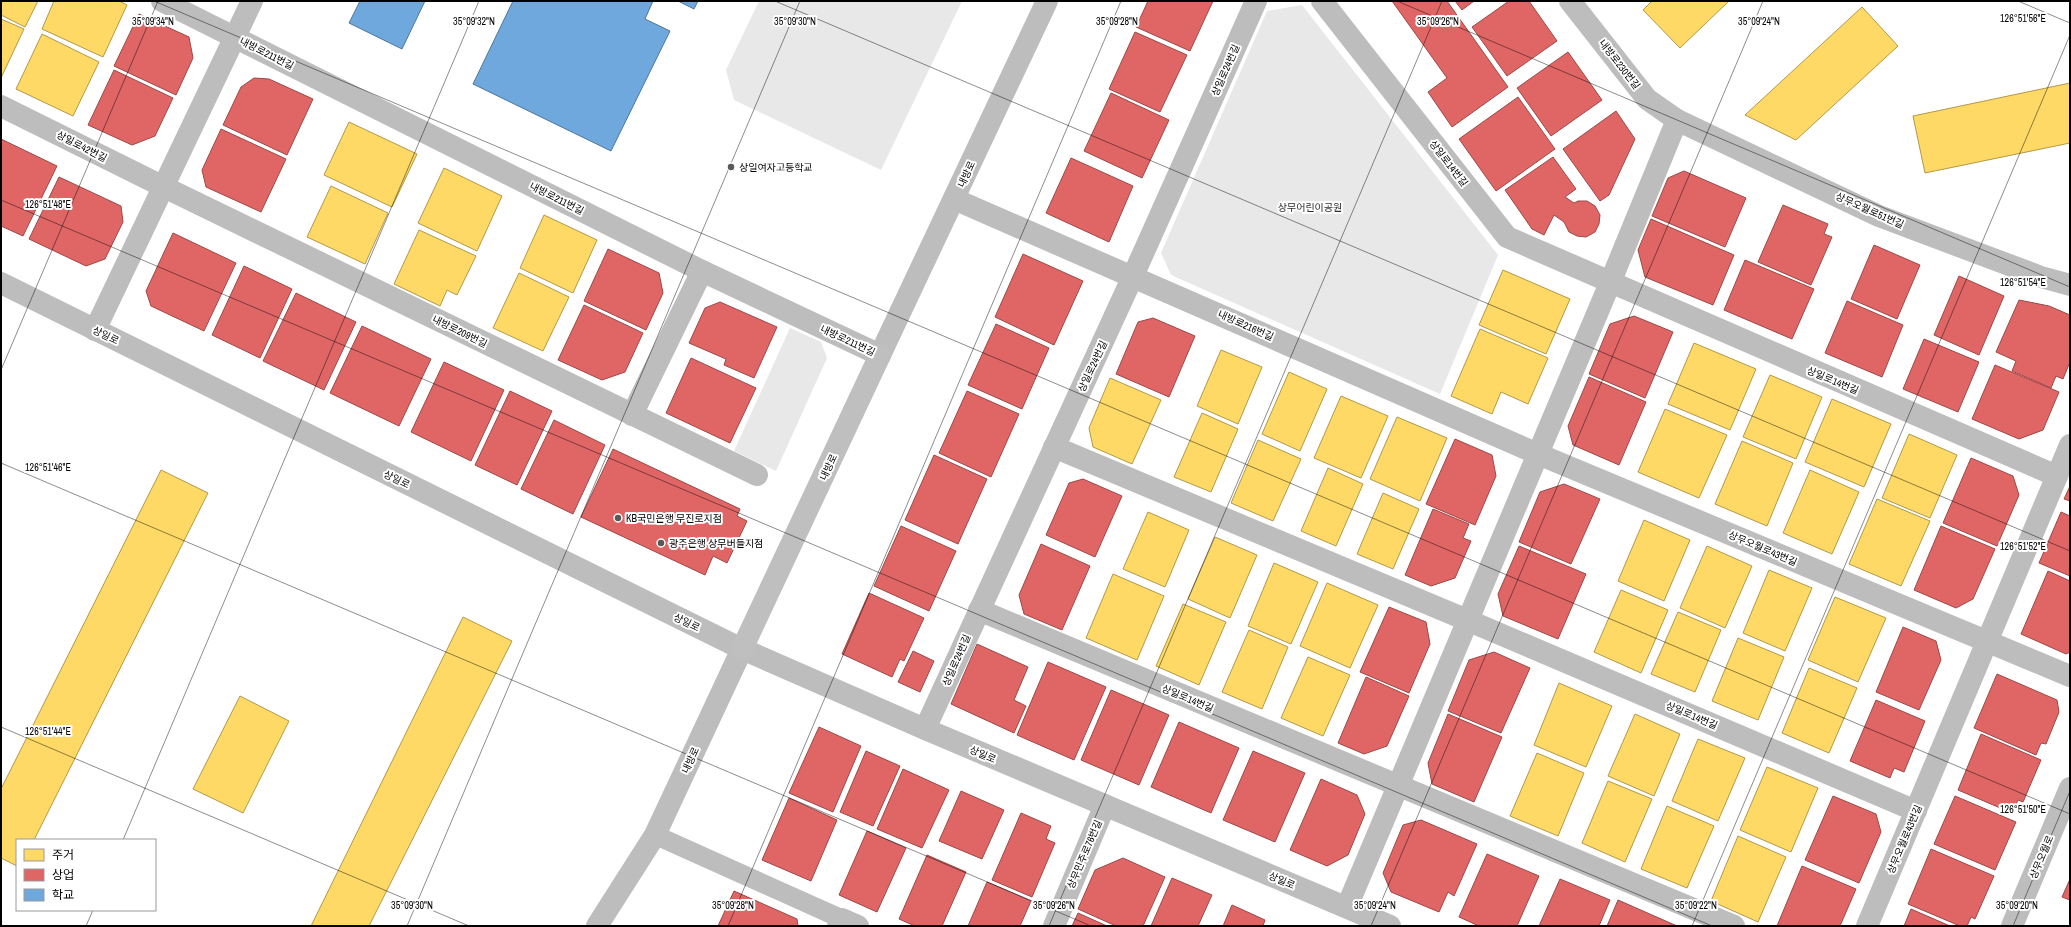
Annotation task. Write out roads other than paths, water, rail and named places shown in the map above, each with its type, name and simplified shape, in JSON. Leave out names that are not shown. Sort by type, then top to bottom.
[{"type":"main road","name":"내방로","points":[[742,649],[880,355]]},
{"type":"street","points":[[162,1],[236,37]]},
{"type":"street","points":[[95,330],[252,1]]},
{"type":"street","name":"내방로","points":[[880,355],[1047,1]]},
{"type":"street","name":"상일로24번길","points":[[925,729],[1133,276],[1256,1]]},
{"type":"street","name":"상일로14번길","points":[[1322,1],[1507,237],[2057,476]]},
{"type":"street","name":"내방로230번길","points":[[1570,1],[1648,99],[1677,120]]},
{"type":"street","name":"내방로211번길","points":[[236,37],[702,271],[880,355]]},
{"type":"street","name":"상일로42번길","points":[[1,106],[164,187]]},
{"type":"street","points":[[1346,907],[1610,283],[1677,120]]},
{"type":"street","name":"상무오월로51번길","points":[[1677,120],[1879,216],[2041,277],[2070,285]]},
{"type":"street","name":"내방로209번길","points":[[164,187],[757,475]]},
{"type":"street","name":"내방로216번길","points":[[954,199],[1538,454]]},
{"type":"street","points":[[632,414],[702,271]]},
{"type":"street","name":"상일로","points":[[1,283],[742,649],[925,729],[1390,926]]},
{"type":"street","name":"상무오월로43번길","points":[[1867,926],[2070,445]]},
{"type":"street","name":"상일로14번길","points":[[1054,447],[1467,620],[1916,811]]},
{"type":"street","name":"상무오월로43번길","points":[[1538,454],[2070,676]]},
{"type":"street","name":"상일로14번길","points":[[979,610],[1734,926]]},
{"type":"street","name":"내방로","points":[[597,926],[655,835],[742,649]]},
{"type":"street","name":"상무오월로","points":[[2012,926],[2070,788]]},
{"type":"street","name":"상무민주로76번길","points":[[1054,926],[1105,805]]},
{"type":"street","points":[[655,835],[846,924]]},
{"type":"place","name":"상일여자고등학교","points":[[731,167]]},
{"type":"place","name":"KB국민은행 무진로지점","points":[[618,518]]},
{"type":"place","name":"광주은행 상무버들지점","points":[[661,543]]},
{"type":"park label","name":"상무어린이공원","points":[[1310,207]]}]
